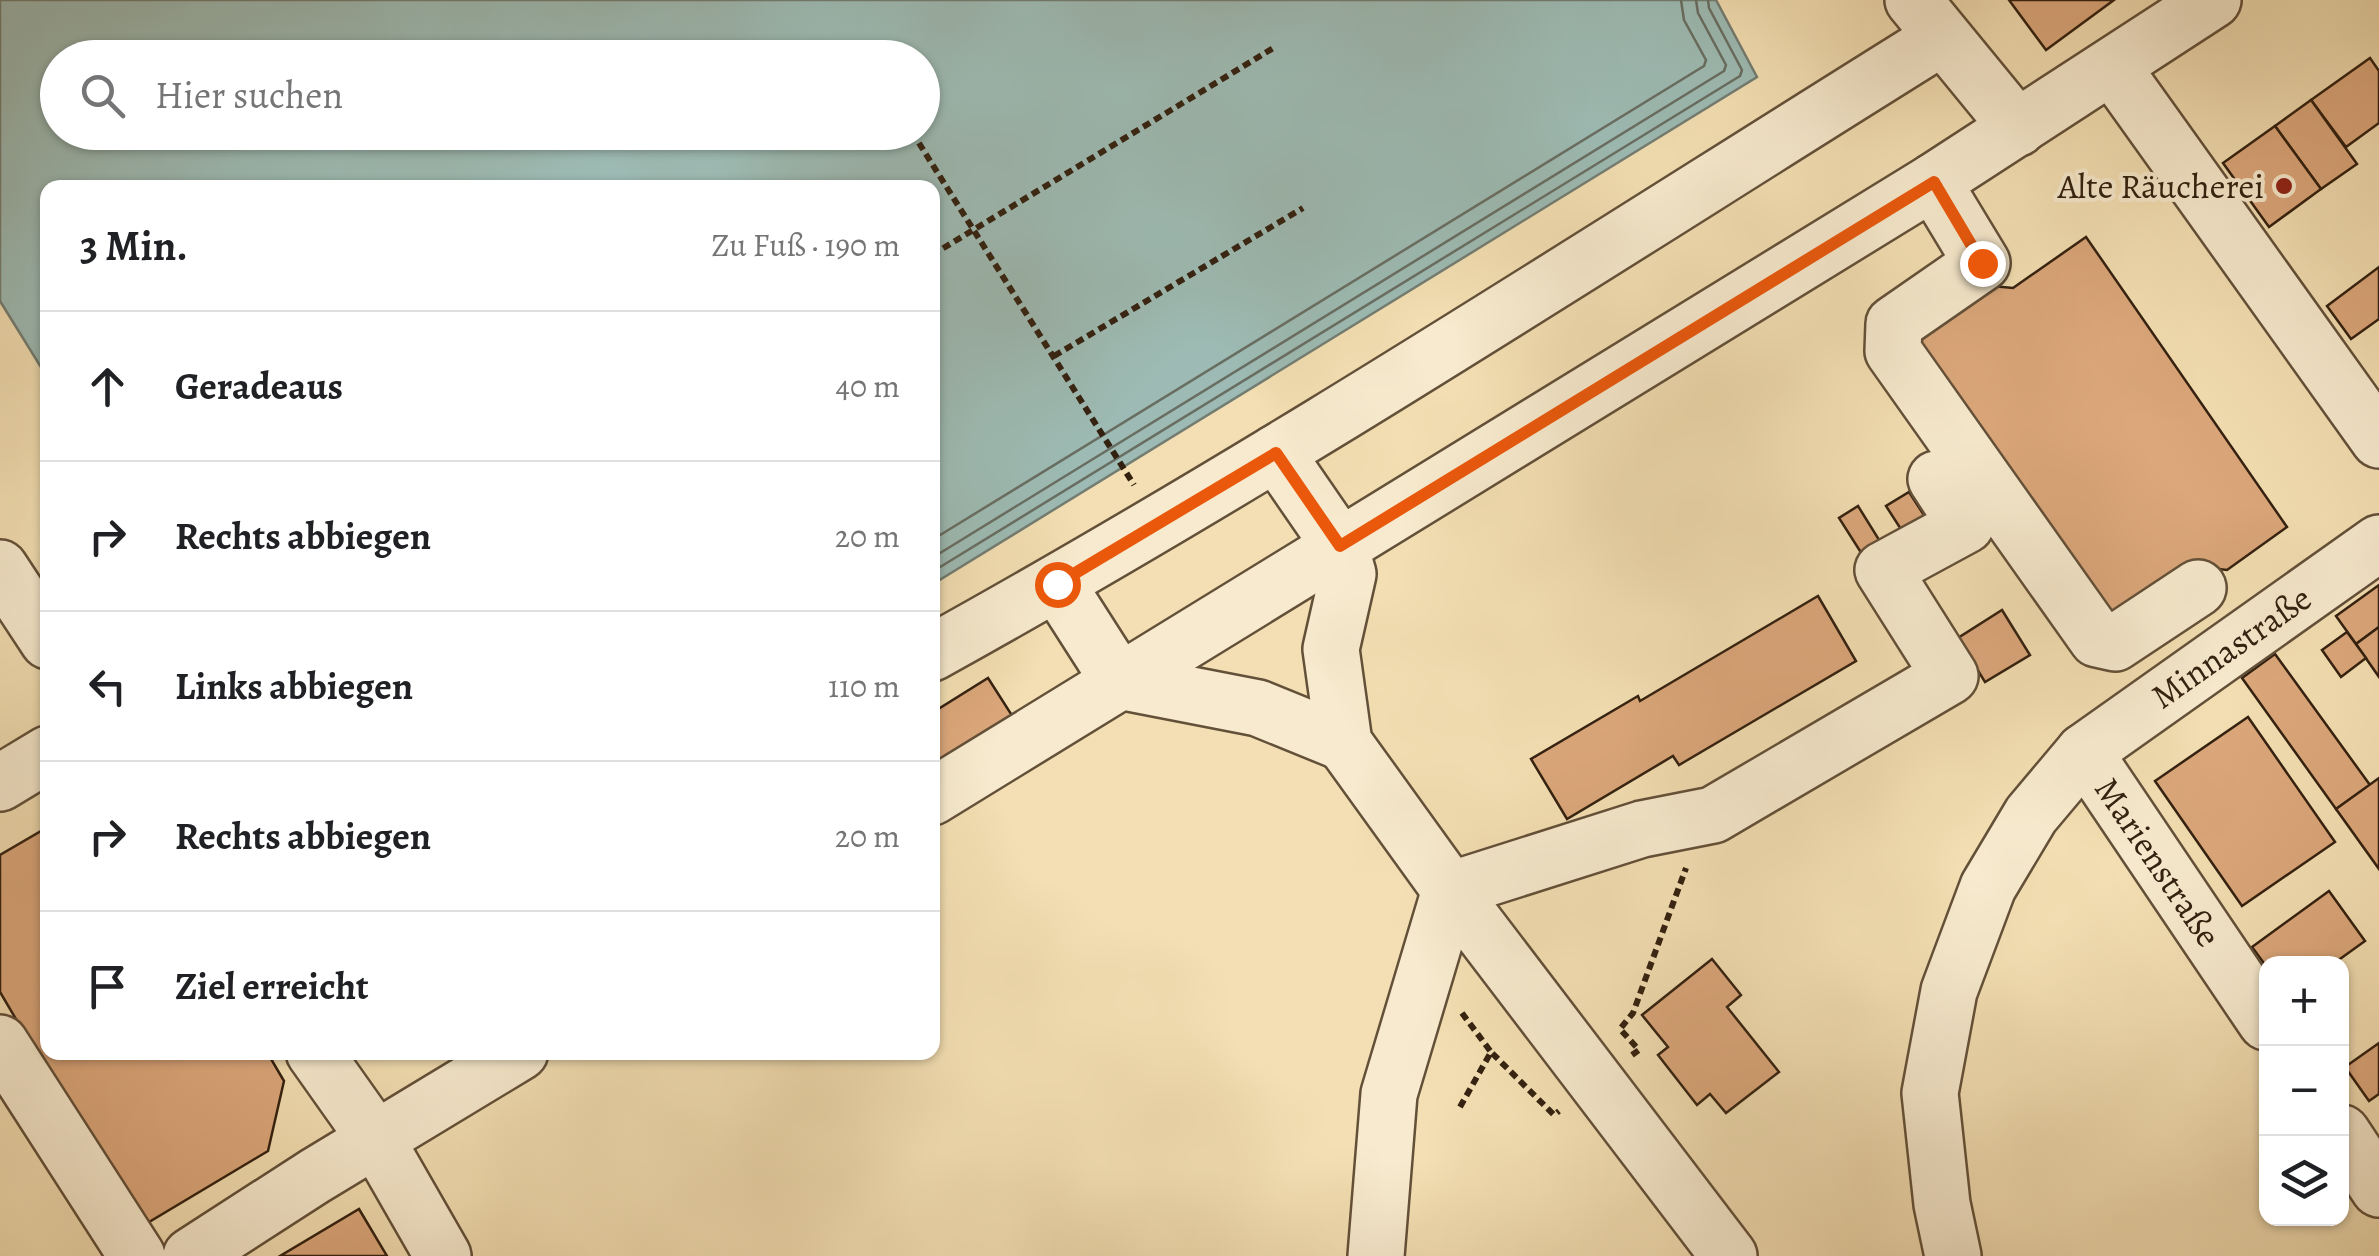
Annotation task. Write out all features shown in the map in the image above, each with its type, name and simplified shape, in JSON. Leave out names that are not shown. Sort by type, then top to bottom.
[{"type":"street","points":[[940,792],[1934,182],[2213,0]]},
{"type":"street","points":[[940,649],[1057,584],[1276,453],[1927,19],[2018,128]]},
{"type":"street","points":[[2113,68],[2379,440]]},
{"type":"street","points":[[1934,182],[1982,263],[1894,324],[1893,351],[2097,639],[2115,643],[2198,588]]},
{"type":"street","points":[[1276,453],[1340,546],[1348,574],[1331,649],[1344,743],[1450,890],[1729,1256]]},
{"type":"street","points":[[1450,890],[1642,829],[1713,815],[1950,676],[1884,570],[1966,524],[1936,479]]},
{"type":"street","name":"Minnastraße","points":[[1953,1256],[1942,1204],[1930,1092],[1948,991],[1988,887],[2031,816],[2084,752],[2379,543]]},
{"type":"street","points":[[0,568],[40,629]]},
{"type":"street","points":[[1057,584],[1119,682],[1258,708],[1344,743]]},
{"type":"street","name":"Marienstraße","points":[[2084,752],[2259,1012]]},
{"type":"street","points":[[0,783],[40,759]]},
{"type":"street","points":[[1376,1256],[1389,1094],[1450,890]]},
{"type":"street","points":[[0,1043],[136,1256]]},
{"type":"street","points":[[191,1256],[507,1060]]},
{"type":"street","points":[[333,1062],[443,1256]]},
{"type":"street","points":[[2343,1136],[2379,1189]]},
{"type":"path","points":[[940,251],[1275,47]]},
{"type":"path","points":[[923,150],[1121,468],[1161,522]]},
{"type":"path","points":[[1054,356],[1303,208]]},
{"type":"water","points":[[0,0],[1716,0],[1757,77],[940,580],[940,180],[40,180],[40,366],[0,301]]},
{"type":"building","points":[[2009,0],[2114,0],[2046,50]]},
{"type":"building","points":[[2370,58],[2379,71],[2379,123],[2346,147],[2311,100]]},
{"type":"building","points":[[2311,100],[2357,164],[2321,189],[2275,126]]},
{"type":"building","points":[[2275,126],[2321,189],[2269,227],[2223,163]]},
{"type":"building","points":[[2086,237],[2287,527],[2227,570],[2184,565],[2111,617],[1905,335],[1981,285],[2013,288]]},
{"type":"building","points":[[2379,267],[2379,319],[2351,339],[2327,306]]},
{"type":"building","points":[[1909,492],[1929,523],[1906,537],[1886,506]]},
{"type":"building","points":[[1858,506],[1886,551],[1867,562],[1839,518]]},
{"type":"building","points":[[2379,585],[2379,627],[2356,644],[2336,616]]},
{"type":"building","points":[[1818,596],[1856,661],[1679,765],[1673,756],[1567,819],[1531,759],[1638,696],[1640,701]]},
{"type":"building","points":[[2002,610],[2030,655],[1985,682],[1958,638]]},
{"type":"building","points":[[2379,627],[2379,677],[2356,644]]},
{"type":"building","points":[[2347,632],[2366,658],[2341,677],[2322,650]]},
{"type":"building","points":[[2275,654],[2370,785],[2336,809],[2242,678]]},
{"type":"building","points":[[988,678],[1013,717],[940,763],[940,708]]},
{"type":"building","points":[[2248,717],[2335,842],[2242,906],[2155,781]]},
{"type":"building","points":[[2379,778],[2379,869],[2336,809]]},
{"type":"building","points":[[40,832],[40,1060],[0,992],[0,855]]},
{"type":"building","points":[[2329,891],[2365,941],[2344,956],[2259,956],[2252,947]]},
{"type":"building","points":[[1712,959],[1741,995],[1727,1007],[1779,1072],[1726,1113],[1710,1094],[1697,1105],[1658,1055],[1668,1047],[1642,1015]]},
{"type":"building","points":[[2379,1043],[2379,1094],[2369,1101],[2349,1073],[2349,1064]]},
{"type":"building","points":[[40,1060],[272,1060],[284,1081],[268,1151],[139,1228]]},
{"type":"building","points":[[359,1209],[387,1256],[280,1256]]},
{"type":"place","name":"Alte Räucherei","points":[[2284,186]]},
{"type":"route","points":[[1057,584],[1276,453],[1340,546],[1934,182],[1982,263]]}]
